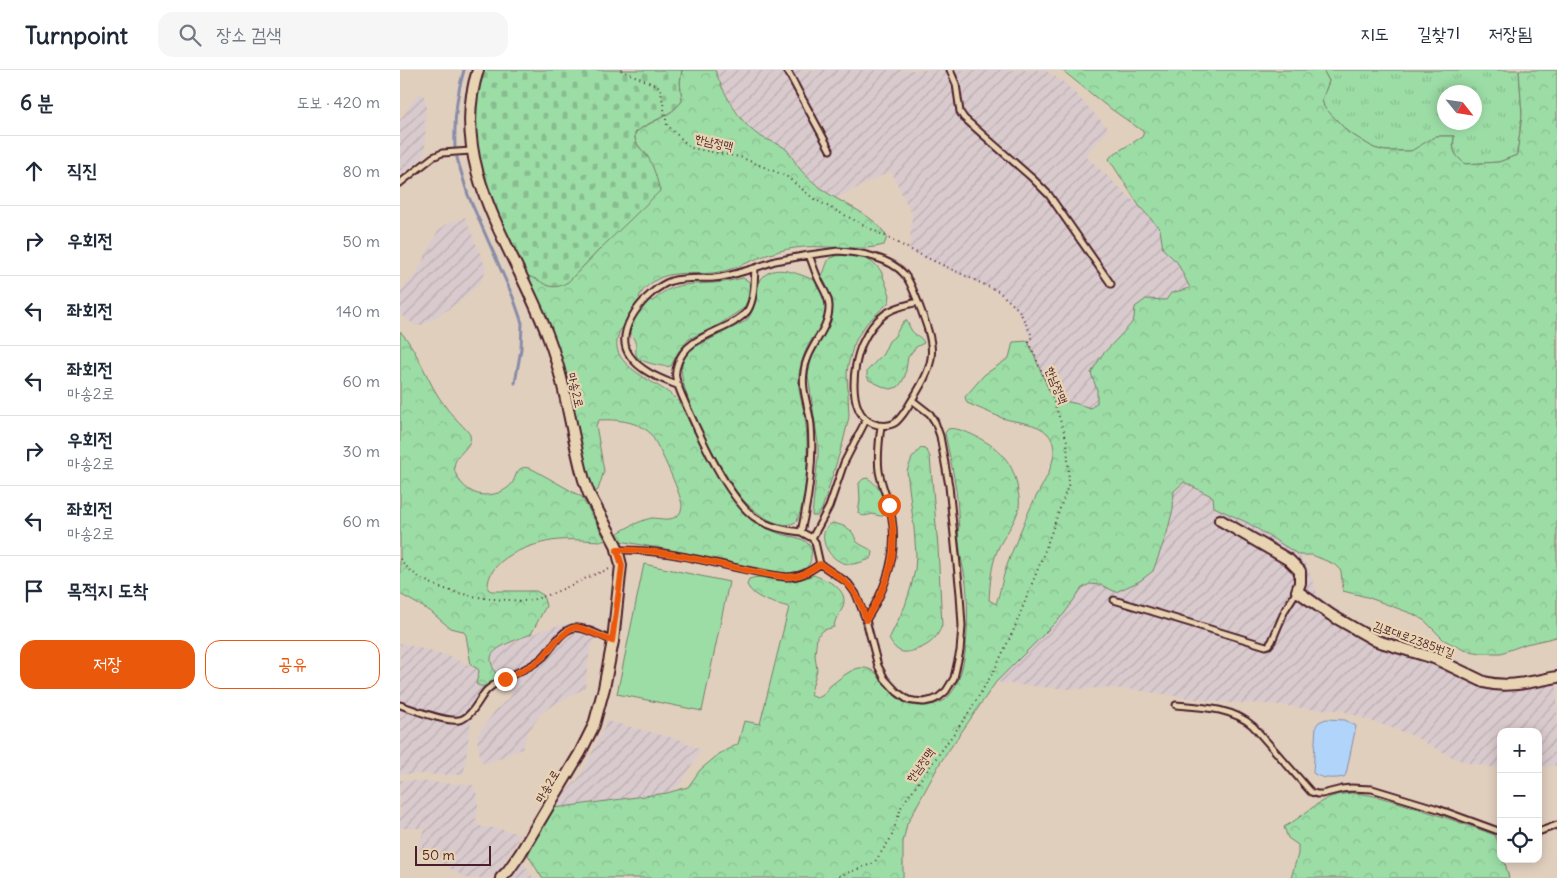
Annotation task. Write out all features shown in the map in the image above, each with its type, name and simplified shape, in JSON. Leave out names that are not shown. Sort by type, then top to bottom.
[{"type":"street","name":"마송2로","points":[[478,70],[472,89],[470,114],[472,150],[481,186],[496,224],[527,286],[550,341],[561,379],[584,480],[617,550],[622,565],[604,688],[594,725],[558,792],[520,854],[501,878]]},
{"type":"street","points":[[1220,520],[1280,554],[1295,565],[1300,571],[1301,577],[1297,591]]},
{"type":"street","name":"김포대로2385번길","points":[[1297,591],[1337,618],[1377,641],[1434,658],[1484,682],[1492,684],[1518,684],[1557,677]]},
{"type":"lane","points":[[787,70],[830,150]]},
{"type":"lane","points":[[950,70],[956,84],[960,112],[964,118],[1049,195],[1111,284]]},
{"type":"lane","points":[[400,184],[433,156],[442,153],[472,150]]},
{"type":"lane","points":[[678,386],[635,363],[626,351],[625,336],[628,326],[639,306],[657,288],[679,279],[724,277],[775,261],[809,255],[838,252],[859,254],[898,268],[907,278],[918,302],[929,330],[933,350],[931,362],[922,384],[902,416],[889,426],[881,426],[866,420],[858,409],[854,388],[855,366],[862,344],[874,324],[890,310],[918,302]]},
{"type":"lane","points":[[801,532],[805,515],[812,452],[811,422],[804,390],[804,369],[812,348],[824,326],[830,307],[809,255]]},
{"type":"lane","points":[[755,268],[751,304],[748,311],[728,325],[690,344],[678,362],[676,370],[678,386],[716,466],[746,508],[754,517],[764,522],[786,530],[801,532],[812,538],[817,547],[820,564],[853,588],[862,605],[878,666],[885,679],[896,692],[908,700],[924,702],[933,700],[946,691],[954,678],[960,651],[962,626],[948,486],[938,428],[930,414],[912,400]]},
{"type":"lane","points":[[812,538],[829,507],[844,463],[866,420]]},
{"type":"lane","points":[[866,620],[882,592],[892,562],[894,548],[892,517],[879,472],[878,448],[881,426]]},
{"type":"lane","points":[[617,550],[638,550],[724,564],[786,577],[803,575],[820,564]]},
{"type":"lane","points":[[1114,600],[1266,646],[1272,641],[1285,610],[1297,591]]},
{"type":"lane","points":[[400,705],[431,716],[461,720],[467,716],[488,690],[533,665],[570,629],[576,627],[583,629],[612,641]]},
{"type":"lane","points":[[1176,705],[1222,711],[1243,718],[1253,726],[1311,792],[1322,794],[1342,788],[1372,789],[1438,809],[1497,831]]},
{"type":"lane","points":[[1542,831],[1557,825]]},
{"type":"path","name":"한남정맥","points":[[621,70],[660,87],[667,125],[691,148],[740,157],[786,176],[814,199],[919,254],[998,291],[1019,310],[1032,336],[1029,342],[1052,394],[1067,441],[1069,483],[1039,565],[996,669],[968,714],[902,806],[891,838],[874,864],[834,878]]},
{"type":"path","points":[[400,559],[414,573],[450,591],[474,597],[529,601],[622,565]]},
{"type":"shaded area","points":[[715,70],[1045,70],[1066,84],[1108,128],[1107,132],[1085,155],[1140,207],[1160,229],[1163,249],[1177,262],[1190,288],[1171,293],[1166,300],[1146,299],[1135,307],[1134,318],[1131,324],[1102,355],[1097,402],[1091,408],[1062,401],[1051,395],[1028,341],[1030,337],[1017,310],[1009,301],[997,292],[909,251],[912,215],[891,171],[837,198],[833,197],[808,178],[794,159],[751,129],[726,93]]},
{"type":"shaded area","points":[[421,93],[425,98],[426,105],[425,152],[423,157],[400,176],[400,120],[415,98]]},
{"type":"shaded area","points":[[465,217],[486,268],[484,275],[480,282],[462,300],[422,325],[415,325],[400,315],[400,291],[416,274],[437,232],[444,225]]},
{"type":"shaded area","points":[[1184,482],[1213,497],[1214,507],[1248,523],[1299,555],[1307,566],[1318,596],[1363,627],[1385,636],[1448,655],[1493,678],[1521,678],[1557,671],[1557,765],[1542,767],[1542,728],[1497,728],[1497,768],[1464,762],[1411,735],[1340,710],[1309,709],[1272,704],[1224,703],[1128,689],[1069,689],[996,682],[1064,614],[1082,588],[1090,584],[1101,585],[1116,592],[1153,571],[1167,533],[1173,509],[1174,491]]},
{"type":"shaded area","points":[[570,623],[586,624],[599,628],[590,649],[585,688],[541,714],[528,732],[522,749],[485,764],[481,762],[477,740],[478,734],[495,711],[511,696],[509,685],[504,684],[489,693],[471,720],[464,773],[461,775],[400,774],[400,643],[445,655],[475,667],[479,671],[476,684],[483,687],[498,678],[491,660],[491,656],[496,649],[547,628]]},
{"type":"shaded area","points":[[607,721],[681,740],[701,750],[682,782],[667,793],[554,808],[578,779]]},
{"type":"shaded area","points":[[400,780],[473,785],[477,795],[476,819],[478,824],[482,827],[520,834],[514,847],[497,872],[490,878],[466,878],[420,850],[418,847],[425,828],[400,828]]},
{"type":"shaded area","points":[[522,860],[533,878],[509,878],[515,871]]},
{"type":"green space","points":[[484,70],[682,70],[680,82],[682,101],[672,111],[635,133],[635,140],[652,165],[660,191],[568,282],[556,287],[527,276],[503,227],[486,184],[479,160],[475,118],[475,101]]},
{"type":"green space","points":[[682,70],[715,70],[732,105],[750,129],[787,150],[798,167],[809,178],[826,192],[875,222],[887,237],[884,245],[875,247],[795,248],[757,258],[726,271],[676,274],[662,277],[649,285],[639,297],[653,301],[673,287],[743,278],[750,282],[748,299],[744,308],[720,324],[689,339],[678,352],[671,366],[653,364],[639,359],[636,354],[635,341],[626,329],[621,329],[617,342],[618,352],[625,362],[645,378],[667,391],[678,401],[718,478],[742,511],[767,528],[803,540],[810,546],[812,553],[809,564],[804,569],[796,572],[778,573],[761,570],[717,559],[620,541],[617,538],[617,534],[620,532],[644,520],[675,517],[681,510],[681,499],[652,436],[648,431],[637,425],[618,420],[599,420],[596,425],[604,471],[598,490],[593,491],[589,483],[557,351],[527,276],[539,280],[568,282],[601,248],[648,157],[637,143],[635,133],[672,111],[682,101],[680,82]]},
{"type":"green space","points":[[1062,70],[1323,70],[1329,81],[1322,100],[1324,107],[1348,132],[1374,148],[1385,151],[1411,151],[1436,136],[1454,136],[1453,146],[1455,152],[1458,158],[1465,164],[1499,162],[1517,155],[1522,115],[1519,70],[1557,70],[1557,637],[1526,644],[1501,653],[1481,653],[1464,650],[1444,640],[1425,621],[1413,614],[1367,597],[1343,591],[1341,571],[1334,564],[1312,555],[1299,555],[1248,523],[1214,507],[1213,497],[1184,482],[1174,491],[1173,509],[1167,533],[1153,571],[1140,581],[1116,592],[1101,585],[1090,584],[1082,588],[1064,614],[996,682],[940,763],[907,824],[903,842],[903,878],[542,878],[528,855],[539,831],[554,808],[667,793],[688,787],[700,770],[719,754],[738,744],[744,721],[760,724],[789,607],[766,600],[755,594],[747,585],[749,579],[763,577],[780,581],[792,581],[813,575],[836,586],[843,596],[842,609],[834,627],[824,630],[817,636],[815,655],[817,670],[810,695],[817,698],[820,697],[840,678],[859,668],[869,669],[876,673],[896,696],[904,702],[916,706],[931,705],[945,700],[953,690],[959,678],[963,662],[968,611],[966,583],[960,552],[956,492],[945,433],[948,429],[952,428],[962,430],[993,446],[1004,457],[1015,476],[1019,507],[1015,519],[997,551],[991,576],[989,600],[996,604],[1011,553],[1032,505],[1049,473],[1054,453],[1052,440],[1043,430],[1033,425],[1008,420],[967,403],[965,397],[984,375],[1009,358],[1013,342],[1028,341],[1051,395],[1062,401],[1091,408],[1097,402],[1097,390],[1091,373],[1102,355],[1131,324],[1134,318],[1135,307],[1146,299],[1166,300],[1171,293],[1190,288],[1177,262],[1163,249],[1160,229],[1140,207],[1109,159],[1112,155],[1142,137],[1144,132],[1104,104]]},
{"type":"green space","points":[[1323,70],[1519,70],[1522,115],[1517,155],[1499,162],[1465,164],[1455,152],[1454,136],[1436,136],[1412,151],[1385,151],[1374,148],[1348,132],[1324,107],[1322,100],[1329,81]]},
{"type":"green space","points":[[845,255],[865,258],[876,265],[881,271],[890,295],[889,302],[867,323],[853,347],[847,373],[849,417],[822,509],[817,516],[812,516],[818,443],[808,375],[811,360],[823,332],[820,331],[816,334],[809,344],[801,364],[799,381],[807,442],[807,470],[801,511],[797,521],[791,524],[776,523],[761,515],[744,501],[726,475],[704,434],[686,393],[682,376],[682,364],[693,348],[746,321],[752,310],[760,282],[765,275],[779,270],[797,273],[814,280],[818,279],[822,275],[829,259]]},
{"type":"green space","points":[[906,320],[912,331],[924,343],[916,347],[908,357],[905,376],[898,387],[886,388],[869,380],[867,371],[883,354],[889,341]]},
{"type":"green space","points":[[400,331],[413,349],[433,388],[447,409],[470,435],[468,445],[455,464],[458,478],[463,485],[472,492],[490,495],[501,492],[510,486],[520,469],[525,467],[532,469],[582,497],[606,541],[565,540],[542,543],[510,555],[494,569],[489,578],[488,589],[491,591],[536,591],[543,595],[546,606],[531,634],[501,647],[492,655],[492,664],[498,678],[485,686],[476,684],[479,671],[471,665],[466,635],[463,631],[450,628],[430,611],[400,594]]},
{"type":"green space","points":[[921,448],[927,451],[930,457],[938,547],[942,625],[937,635],[927,645],[909,652],[902,652],[889,639],[905,606],[915,570],[914,528],[907,471],[912,458]]},
{"type":"green space","points":[[867,478],[875,484],[882,495],[885,506],[883,516],[872,514],[863,516],[858,513],[860,500],[859,483]]},
{"type":"green space","points":[[833,523],[851,530],[856,541],[873,552],[872,557],[858,563],[848,564],[832,556],[824,542],[824,534]]},
{"type":"green space","points":[[644,564],[729,582],[702,711],[617,694]]},
{"type":"green space","points":[[1352,793],[1374,796],[1442,816],[1495,835],[1497,840],[1497,863],[1505,863],[1509,878],[1291,878],[1298,854],[1298,845],[1288,838],[1284,827],[1316,805],[1336,795]]},
{"type":"water","points":[[1326,719],[1345,720],[1356,726],[1344,777],[1328,778],[1313,773],[1316,726],[1319,722]]},
{"type":"waterway","points":[[455,147],[456,108],[464,70]]},
{"type":"waterway","points":[[457,158],[468,195],[513,297],[522,323],[521,349],[515,383]]},
{"type":"route","points":[[505,679],[533,665],[570,629],[576,627],[583,629],[612,641],[622,565],[617,550],[638,550],[724,564],[786,577],[803,575],[820,564],[853,588],[862,605],[866,620],[882,592],[892,562],[894,535],[889,505]]}]
